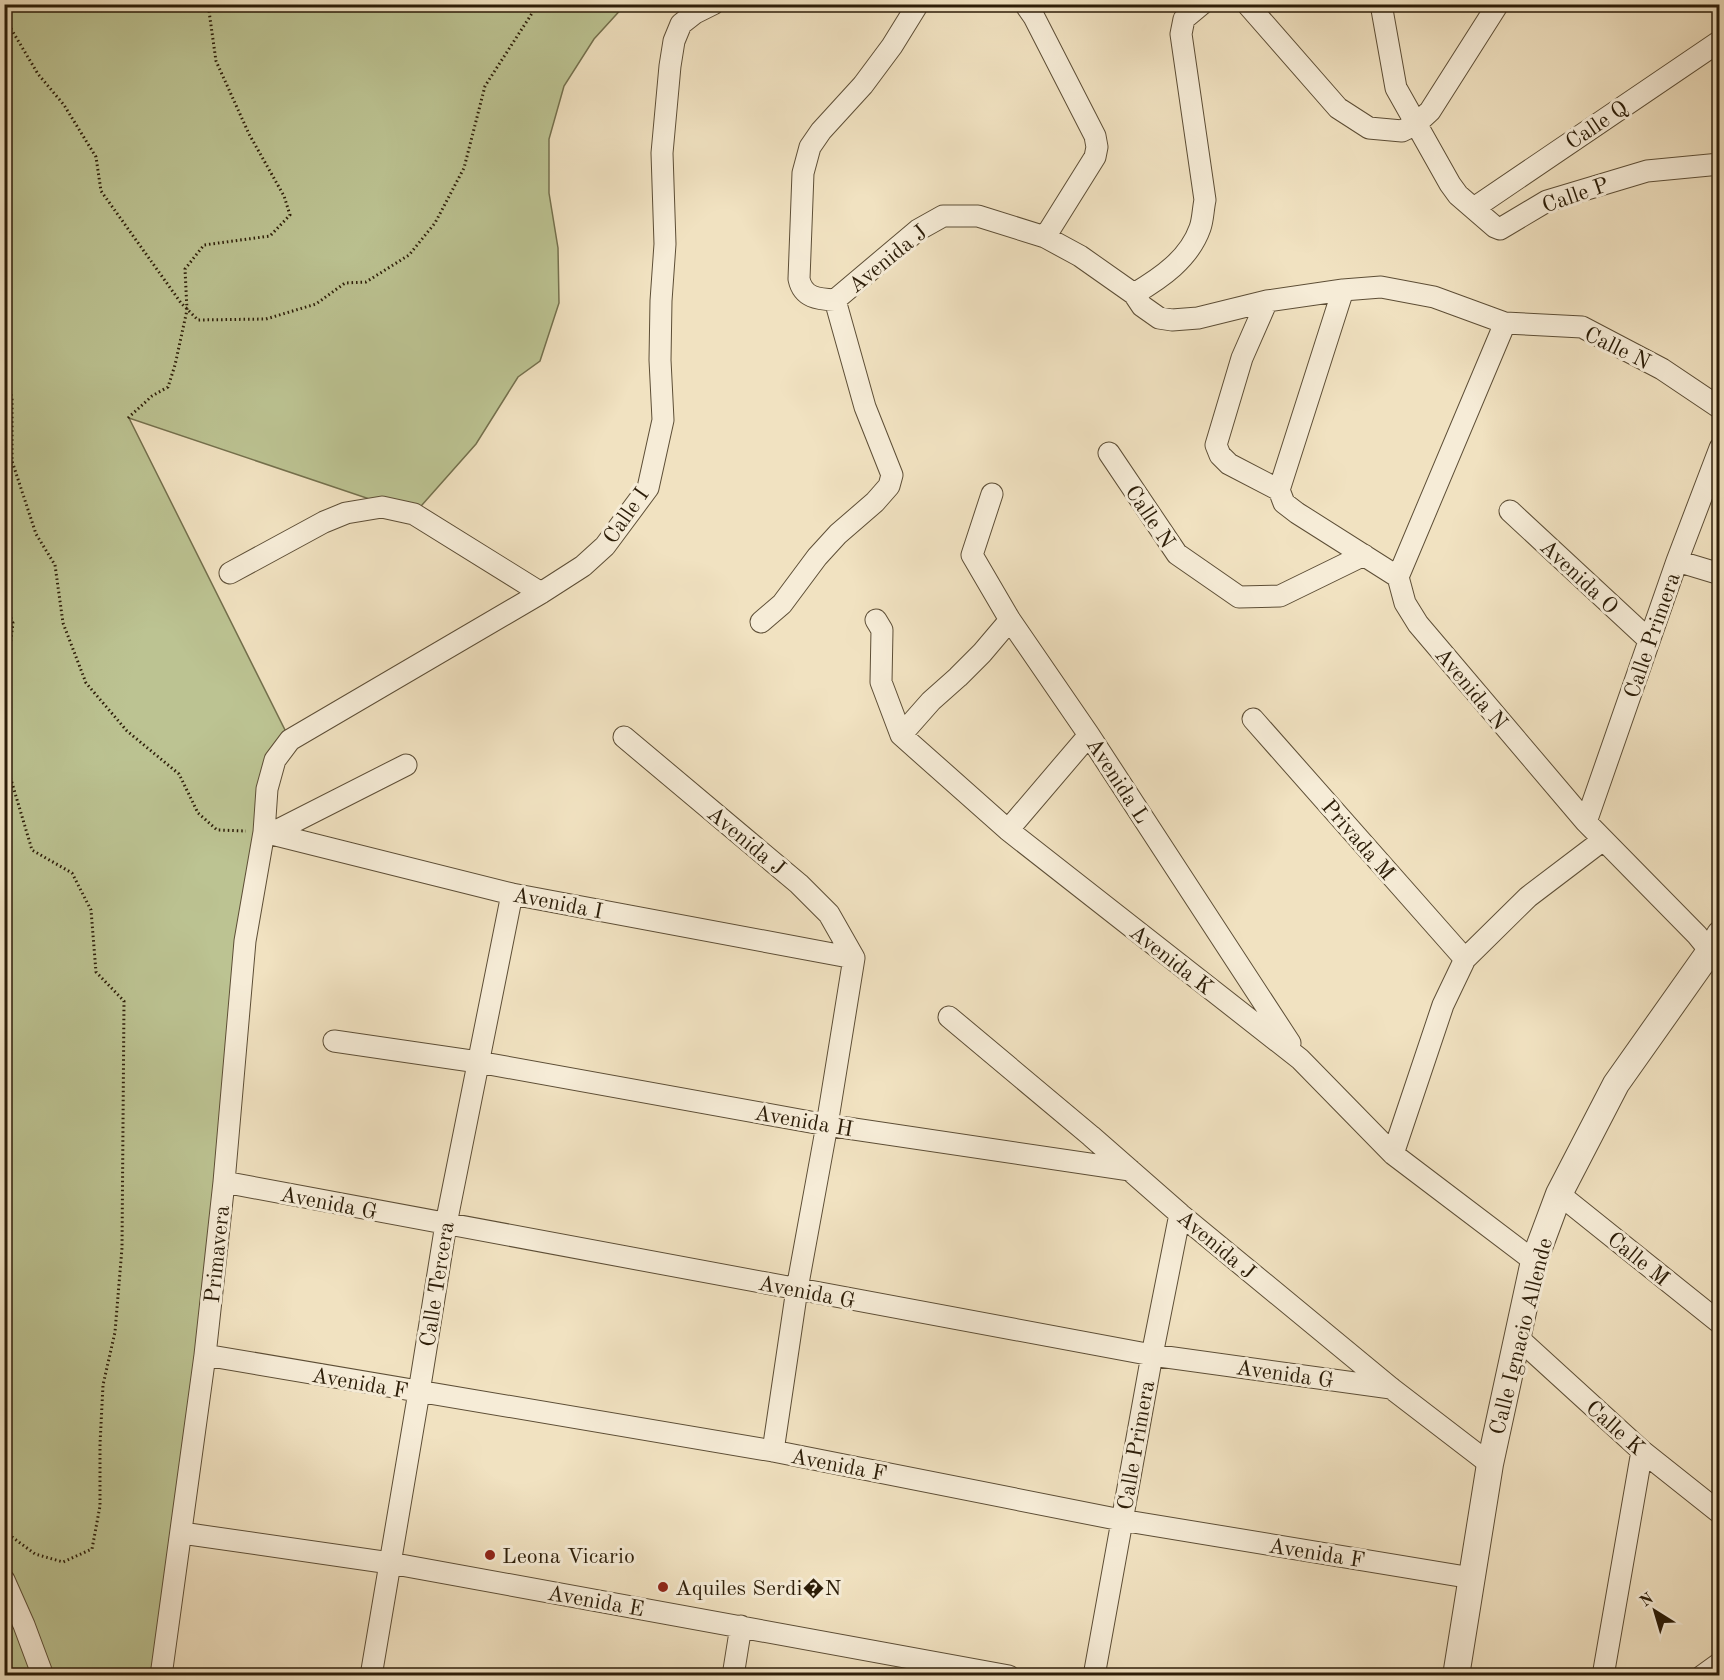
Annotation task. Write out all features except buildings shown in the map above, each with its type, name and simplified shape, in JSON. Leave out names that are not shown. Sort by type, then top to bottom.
[{"type":"street","name":"Calle I","points":[[268,832],[267,789],[275,760],[290,740],[584,566],[605,546],[648,488],[663,420],[660,360],[660,301],[665,244],[662,153],[670,66],[674,40],[681,24],[695,13],[713,4]]},
{"type":"street","name":"Avenida J","points":[[918,4],[892,46],[863,85],[821,131],[810,147],[803,173],[799,279],[801,287],[816,299],[835,300],[918,230],[943,216],[978,216],[1045,237],[1080,256],[1134,294],[1143,306],[1159,318],[1172,320],[1198,318],[1267,301]]},
{"type":"street","points":[[1025,4],[1095,136],[1097,147],[1095,158],[1045,237]]},
{"type":"street","points":[[1134,294],[1156,281],[1176,264],[1192,245],[1201,227],[1205,200],[1182,34],[1184,19],[1202,4]]},
{"type":"street","points":[[1247,4],[1338,108],[1369,128],[1402,130],[1416,124],[1430,111],[1498,4]]},
{"type":"street","name":"Calle P","points":[[1381,4],[1396,88],[1450,184],[1458,195],[1495,227],[1500,229],[1547,201],[1647,171],[1719,164]]},
{"type":"street","name":"Calle Q","points":[[1474,208],[1719,41]]},
{"type":"street","name":"Calle N","points":[[1267,301],[1381,287],[1434,297],[1504,323],[1582,327],[1662,369],[1719,408]]},
{"type":"street","points":[[1343,290],[1279,490],[1284,503],[1297,513],[1398,577],[1504,323]]},
{"type":"street","points":[[761,622],[782,604],[817,557],[838,534],[875,502],[888,486],[891,475],[865,407],[835,300]]},
{"type":"street","points":[[1267,301],[1242,358],[1216,445],[1220,455],[1229,464],[1279,490]]},
{"type":"street","name":"Calle Primera","points":[[1586,822],[1719,448]]},
{"type":"street","name":"Calle N","points":[[1109,453],[1177,554],[1239,597],[1280,596],[1364,555]]},
{"type":"street","name":"Avenida L","points":[[992,494],[972,555],[1010,620],[1089,735],[1300,1059]]},
{"type":"street","points":[[230,573],[324,522],[346,513],[382,507],[414,514],[541,593]]},
{"type":"street","name":"Avenida O","points":[[1510,512],[1649,640]]},
{"type":"street","points":[[1677,561],[1719,574]]},
{"type":"street","name":"Avenida N","points":[[1398,577],[1405,603],[1418,624],[1586,822],[1697,935],[1715,942]]},
{"type":"street","name":"Avenida K","points":[[876,620],[882,630],[880,682],[901,735],[1008,830],[1300,1059],[1393,1154],[1534,1261]]},
{"type":"street","points":[[901,735],[1010,620]]},
{"type":"street","name":"Privada M","points":[[1253,719],[1465,959]]},
{"type":"street","points":[[1008,830],[1089,735]]},
{"type":"street","name":"Avenida J","points":[[624,737],[799,884],[829,914],[854,958]]},
{"type":"street","points":[[268,832],[406,765]]},
{"type":"street","name":"Avenida I","points":[[268,832],[512,894],[854,958]]},
{"type":"street","name":"Primavera","points":[[162,1676],[205,1355],[224,1182],[245,941],[268,832]]},
{"type":"street","points":[[1393,1154],[1443,1005],[1465,959],[1528,897],[1603,840]]},
{"type":"street","name":"Calle Tercera","points":[[371,1676],[446,1224],[512,894]]},
{"type":"street","name":"Calle Ignacio Allende","points":[[1456,1676],[1490,1464],[1534,1261],[1559,1194],[1616,1084],[1715,942]]},
{"type":"street","points":[[773,1451],[797,1289],[854,958]]},
{"type":"street","name":"Avenida J","points":[[949,1017],[1180,1214],[1391,1388],[1490,1464]]},
{"type":"street","name":"Avenida H","points":[[334,1041],[478,1062],[827,1125],[1130,1170]]},
{"type":"street","name":"Avenida G","points":[[224,1182],[1152,1355],[1391,1388]]},
{"type":"street","name":"Calle M","points":[[1559,1194],[1719,1323]]},
{"type":"street","name":"Calle Primera","points":[[1094,1676],[1121,1520],[1180,1214]]},
{"type":"street","name":"Calle K","points":[[1517,1337],[1642,1451],[1719,1513]]},
{"type":"street","name":"Avenida F","points":[[205,1355],[773,1451],[1121,1520],[1472,1578]]},
{"type":"street","points":[[1604,1676],[1642,1451]]},
{"type":"street","name":"Avenida E","points":[[182,1533],[390,1563],[1010,1676]]},
{"type":"street","points":[[4,1580],[43,1676]]},
{"type":"street","points":[[733,1676],[741,1626]]},
{"type":"street","points":[[1702,1676],[1719,1663]]},
{"type":"path","points":[[128,417],[152,396],[168,387],[187,309],[185,269],[204,245],[270,236],[290,215],[284,196],[249,134],[216,61],[208,4]]},
{"type":"path","points":[[4,17],[39,74],[64,105],[96,157],[101,191],[181,303],[198,320],[266,319],[316,304],[345,282],[366,282],[409,255],[435,223],[464,168],[485,86],[537,4]]},
{"type":"path","points":[[4,373],[12,398],[12,461],[36,534],[55,565],[63,623],[86,682],[127,731],[179,774],[198,813],[217,830],[268,832]]},
{"type":"path","points":[[4,516],[4,566]]},
{"type":"path","points":[[4,601],[14,623],[4,694]]},
{"type":"path","points":[[4,756],[32,850],[72,873],[91,910],[96,972],[124,1001],[122,1248],[116,1332],[104,1385],[100,1444],[100,1506],[92,1549],[63,1563],[35,1554],[4,1531]]},
{"type":"green space","points":[[5,5],[625,5],[594,39],[564,86],[549,139],[549,193],[558,248],[559,303],[540,361],[518,377],[476,444],[414,514],[129,418],[290,740],[275,760],[161,1675],[5,1676]]},
{"type":"place","name":"Leona Vicario","points":[[490,1555]]},
{"type":"place","name":"Aquiles Serdi�N","points":[[663,1587]]}]
